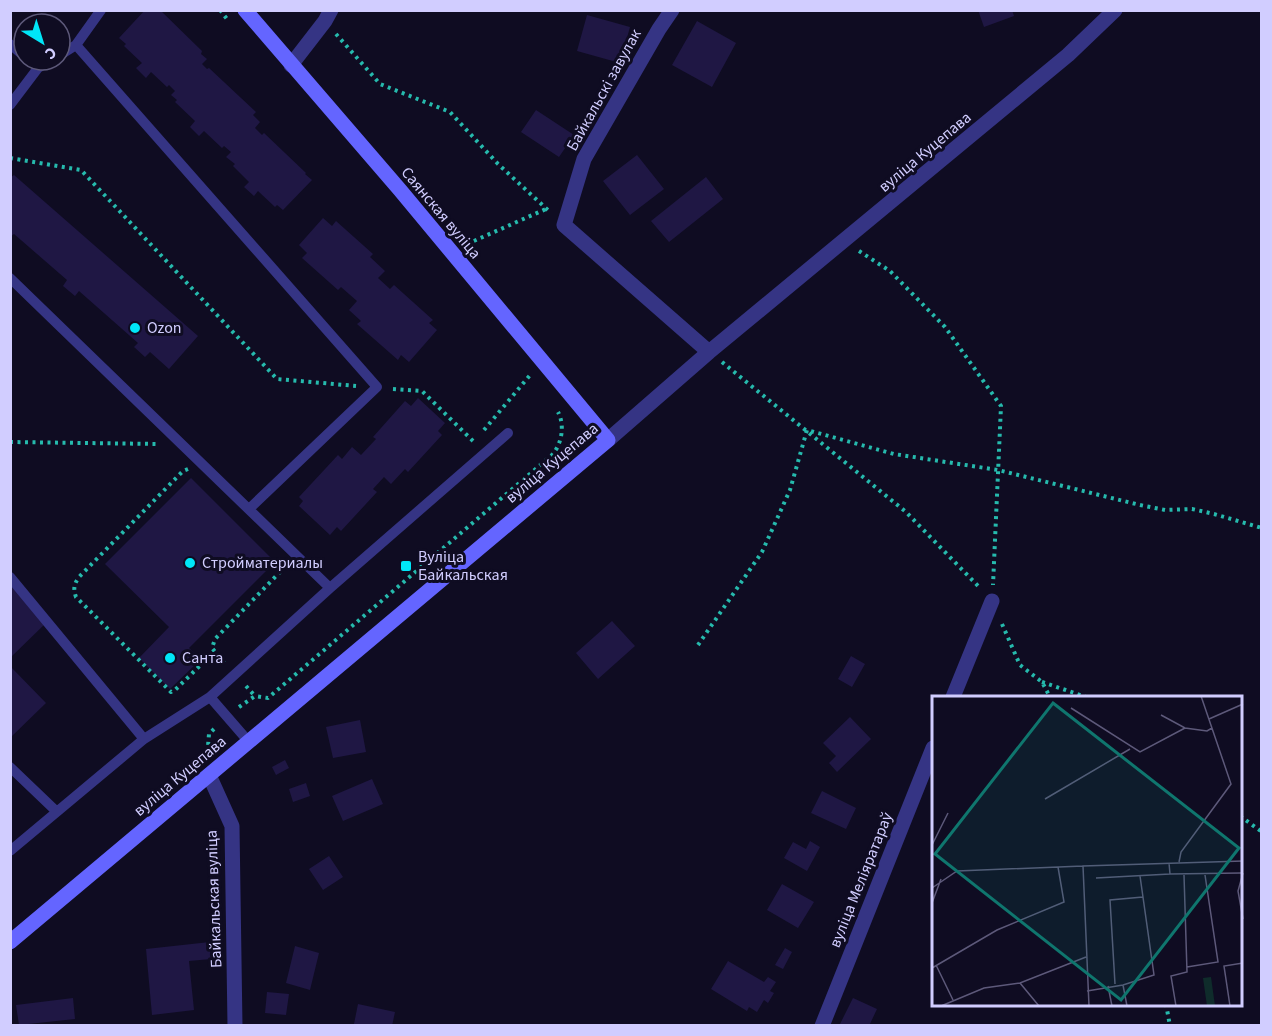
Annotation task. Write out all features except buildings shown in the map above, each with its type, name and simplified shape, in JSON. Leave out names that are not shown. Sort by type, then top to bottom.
[{"type":"main road","name":"Саянская вуліца","points":[[245,10],[400,190],[608,440]]},
{"type":"main road","name":"вуліца Куцепава","points":[[10,942],[608,440]]},
{"type":"street","name":"Байкальскі завулак","points":[[564,225],[584,159],[672,10]]},
{"type":"street","name":"вуліца Куцепава","points":[[608,440],[709,352],[1068,55],[1115,10]]},
{"type":"street","points":[[291,65],[328,16]]},
{"type":"street","points":[[564,225],[709,352]]},
{"type":"street","points":[[954,696],[992,601]]},
{"type":"street","name":"вуліца Меліяратараў","points":[[822,1026],[932,751]]},
{"type":"street","name":"Байкальская вуліца","points":[[209,775],[232,825],[235,1026]]},
{"type":"lane","points":[[72,48],[98,12]]},
{"type":"lane","points":[[76,45],[376,387],[249,508]]},
{"type":"lane","points":[[10,105],[36,72]]},
{"type":"lane","points":[[10,278],[330,588]]},
{"type":"lane","points":[[10,851],[144,739],[210,697],[330,588],[508,433]]},
{"type":"lane","points":[[10,577],[144,739]]},
{"type":"lane","points":[[210,697],[249,742]]},
{"type":"lane","points":[[10,767],[56,811]]},
{"type":"path","points":[[220,10],[227,19]]},
{"type":"path","points":[[328,16],[380,84],[450,112],[498,164],[564,225]]},
{"type":"path","points":[[10,158],[81,170],[277,379],[422,391],[485,454]]},
{"type":"path","points":[[450,252],[546,209]]},
{"type":"path","points":[[844,242],[890,271],[945,327],[1001,406],[992,601]]},
{"type":"path","points":[[709,352],[906,512],[992,601],[1020,665],[1042,682],[1083,696]]},
{"type":"path","points":[[474,442],[542,360]]},
{"type":"path","points":[[524,365],[538,383]]},
{"type":"path","points":[[282,558],[285,564],[280,572],[211,645],[213,652],[255,696],[268,698],[557,450],[562,434],[561,417],[556,408]]},
{"type":"path","points":[[807,430],[894,454],[998,470],[1166,510],[1192,509],[1262,528]]},
{"type":"path","points":[[698,645],[762,552],[790,490],[807,430]]},
{"type":"path","points":[[10,442],[183,444]]},
{"type":"path","points":[[196,469],[191,467],[183,471],[79,577],[74,583],[74,591],[76,597],[171,692],[213,652]]},
{"type":"path","points":[[1042,682],[1049,696]]},
{"type":"path","points":[[223,764],[208,746],[209,734],[242,704],[255,696]]},
{"type":"path","points":[[1242,817],[1262,832]]},
{"type":"path","points":[[1166,1006],[1170,1026]]},
{"type":"place","name":"Ozon","points":[[135,328]]},
{"type":"place","name":"Стройматериалы","points":[[190,563]]},
{"type":"place","name":"Вуліца Байкальская","points":[[406,566]]},
{"type":"place","name":"Санта","points":[[170,658]]}]
